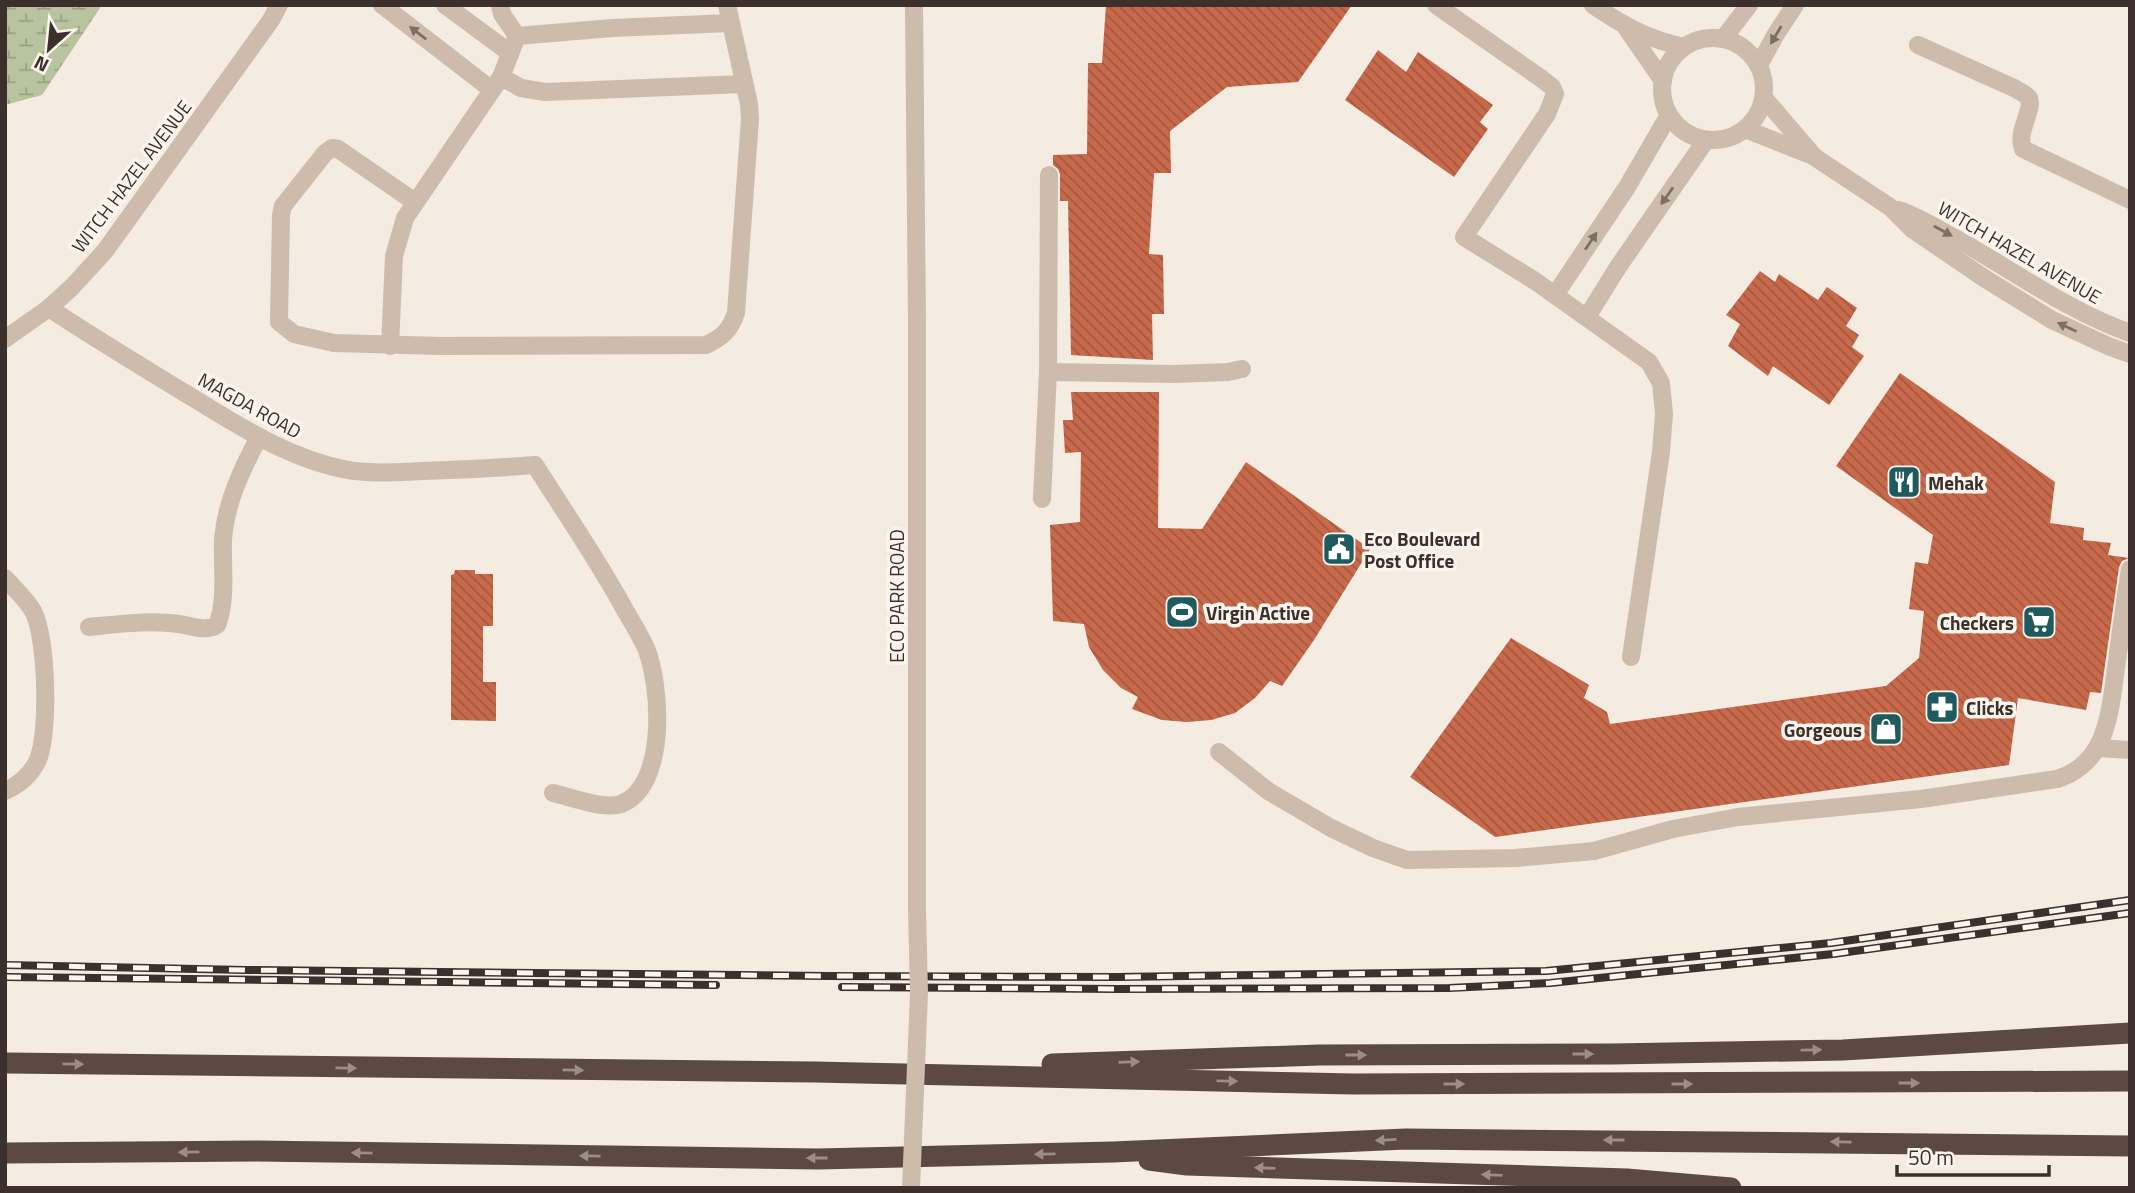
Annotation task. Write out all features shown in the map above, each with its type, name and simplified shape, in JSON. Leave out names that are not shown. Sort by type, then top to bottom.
[{"type":"highway","points":[[816,1072],[1319,1055],[1843,1050],[2130,1033]]},
{"type":"highway","points":[[5,1063],[816,1072],[1354,1084],[2130,1081]]},
{"type":"highway","points":[[5,1153],[257,1151],[818,1159],[1113,1152],[1406,1139],[2130,1146]]},
{"type":"highway","points":[[1113,1152],[1187,1165],[1627,1180],[1731,1188]]},
{"type":"street","name":"WITCH HAZEL AVENUE","points":[[5,339],[49,308],[105,251],[275,13],[286,5]]},
{"type":"street","points":[[382,5],[497,83],[545,92],[744,84]]},
{"type":"street","points":[[415,202],[338,149],[332,148],[325,153],[286,200],[281,215],[279,322],[294,334],[310,339],[390,345],[706,345],[731,329],[737,301],[750,119],[729,14],[612,28],[514,45],[445,5]]},
{"type":"street","points":[[390,345],[394,256],[405,218],[497,83],[514,45],[500,5]]},
{"type":"street","name":"ECO PARK ROAD","points":[[912,1188],[919,993],[914,5]]},
{"type":"street","points":[[1436,5],[1542,79],[1555,91],[1547,114],[1464,237],[1555,295],[1649,362],[1661,383],[1664,414],[1661,452],[1631,657]]},
{"type":"street","points":[[1593,5],[1626,27],[1664,43],[1684,47]]},
{"type":"street","points":[[1723,39],[1749,5]]},
{"type":"street","points":[[1759,65],[1795,5]]},
{"type":"street","points":[[1626,27],[1662,81]]},
{"type":"street","points":[[1703,39],[1723,39],[1738,44],[1750,53],[1759,65],[1765,87],[1764,98],[1755,120],[1745,130],[1733,137],[1706,140],[1691,136],[1678,127],[1669,115],[1662,99],[1662,81],[1676,54],[1684,47],[1703,39]]},
{"type":"street","points":[[1918,45],[2025,94],[2029,104],[2021,138],[2023,149],[2027,153],[2129,198]]},
{"type":"street","name":"WITCH HAZEL AVENUE","points":[[1764,98],[1813,156]]},
{"type":"street","points":[[1555,295],[1627,187],[1669,115]]},
{"type":"street","name":"WITCH HAZEL AVENUE","points":[[1745,130],[1813,156],[1890,207],[1912,229],[1984,278],[2052,320],[2130,354]]},
{"type":"street","points":[[1587,317],[1618,267],[1706,140]]},
{"type":"street","points":[[1042,499],[1048,372],[1049,175]]},
{"type":"street","name":"WITCH HAZEL AVENUE","points":[[1890,207],[1914,215],[1994,259],[2082,313],[2130,333]]},
{"type":"street","name":"MAGDA ROAD","points":[[49,308],[259,438],[308,459],[358,471],[535,465],[609,581],[646,648],[656,686],[654,761],[640,792],[620,804],[595,803],[553,793]]},
{"type":"street","points":[[1048,372],[1196,374],[1242,369]]},
{"type":"street","points":[[89,626],[134,622],[180,624],[208,629],[217,625],[220,619],[223,538],[230,501],[259,438]]},
{"type":"street","points":[[1219,752],[1268,791],[1331,828],[1406,860],[1516,858],[1594,851],[1673,829],[1738,817],[1921,799],[2057,779],[2070,775],[2097,748],[2103,733],[2112,694],[2130,569]]},
{"type":"street","points":[[5,578],[33,611],[38,624],[43,651],[45,722],[37,762],[19,784],[5,790]]},
{"type":"street","points":[[2097,748],[2130,750]]},
{"type":"green space","points":[[5,5],[102,5],[42,95],[5,105]]},
{"type":"building","points":[[1106,5],[1352,5],[1298,82],[1227,87],[1170,131],[1171,173],[1154,173],[1149,254],[1163,255],[1164,314],[1152,314],[1153,360],[1071,355],[1068,201],[1060,201],[1060,174],[1053,165],[1053,155],[1087,154],[1088,63],[1102,63]]},
{"type":"building","points":[[1378,50],[1406,72],[1418,52],[1493,105],[1480,122],[1488,129],[1454,177],[1345,100]]},
{"type":"building","points":[[1760,271],[1775,282],[1779,274],[1818,300],[1827,287],[1857,308],[1846,326],[1859,335],[1852,347],[1864,356],[1829,405],[1773,366],[1768,376],[1728,346],[1740,324],[1726,315]]},
{"type":"building","points":[[1900,373],[2055,482],[2050,523],[2084,528],[2083,540],[2111,543],[2108,555],[2129,558],[2122,561],[2119,567],[2101,693],[2090,692],[2086,710],[2018,698],[2009,765],[1495,837],[1410,777],[1511,638],[1589,685],[1584,698],[1607,712],[1610,724],[1886,686],[1919,658],[1924,611],[1909,609],[1915,562],[1928,564],[1933,535],[1836,466]]},
{"type":"building","points":[[1071,392],[1159,392],[1158,528],[1202,529],[1246,462],[1370,549],[1282,686],[1270,681],[1255,698],[1235,713],[1211,720],[1162,720],[1132,709],[1138,697],[1121,688],[1103,670],[1089,647],[1084,624],[1053,621],[1050,525],[1080,522],[1081,452],[1065,453],[1063,420],[1073,420]]},
{"type":"building","points":[[455,570],[493,574],[493,626],[483,626],[483,682],[496,682],[496,721],[451,720],[451,575]]},
{"type":"railway","points":[[5,965],[827,976],[1118,977],[1546,971],[1831,943],[2130,900]]},
{"type":"railway","points":[[842,987],[1449,988],[1550,983],[1833,954],[2130,913]]},
{"type":"railway","points":[[5,977],[716,985]]},
{"type":"place","name":"Mehak","points":[[1904,482]]},
{"type":"place","name":"Eco Boulevard Post Office","points":[[1339,549]]},
{"type":"place","name":"Virgin Active","points":[[1182,612]]},
{"type":"place","name":"Checkers","points":[[2039,622]]},
{"type":"place","name":"Clicks","points":[[1942,707]]},
{"type":"place","name":"Gorgeous","points":[[1886,729]]}]
